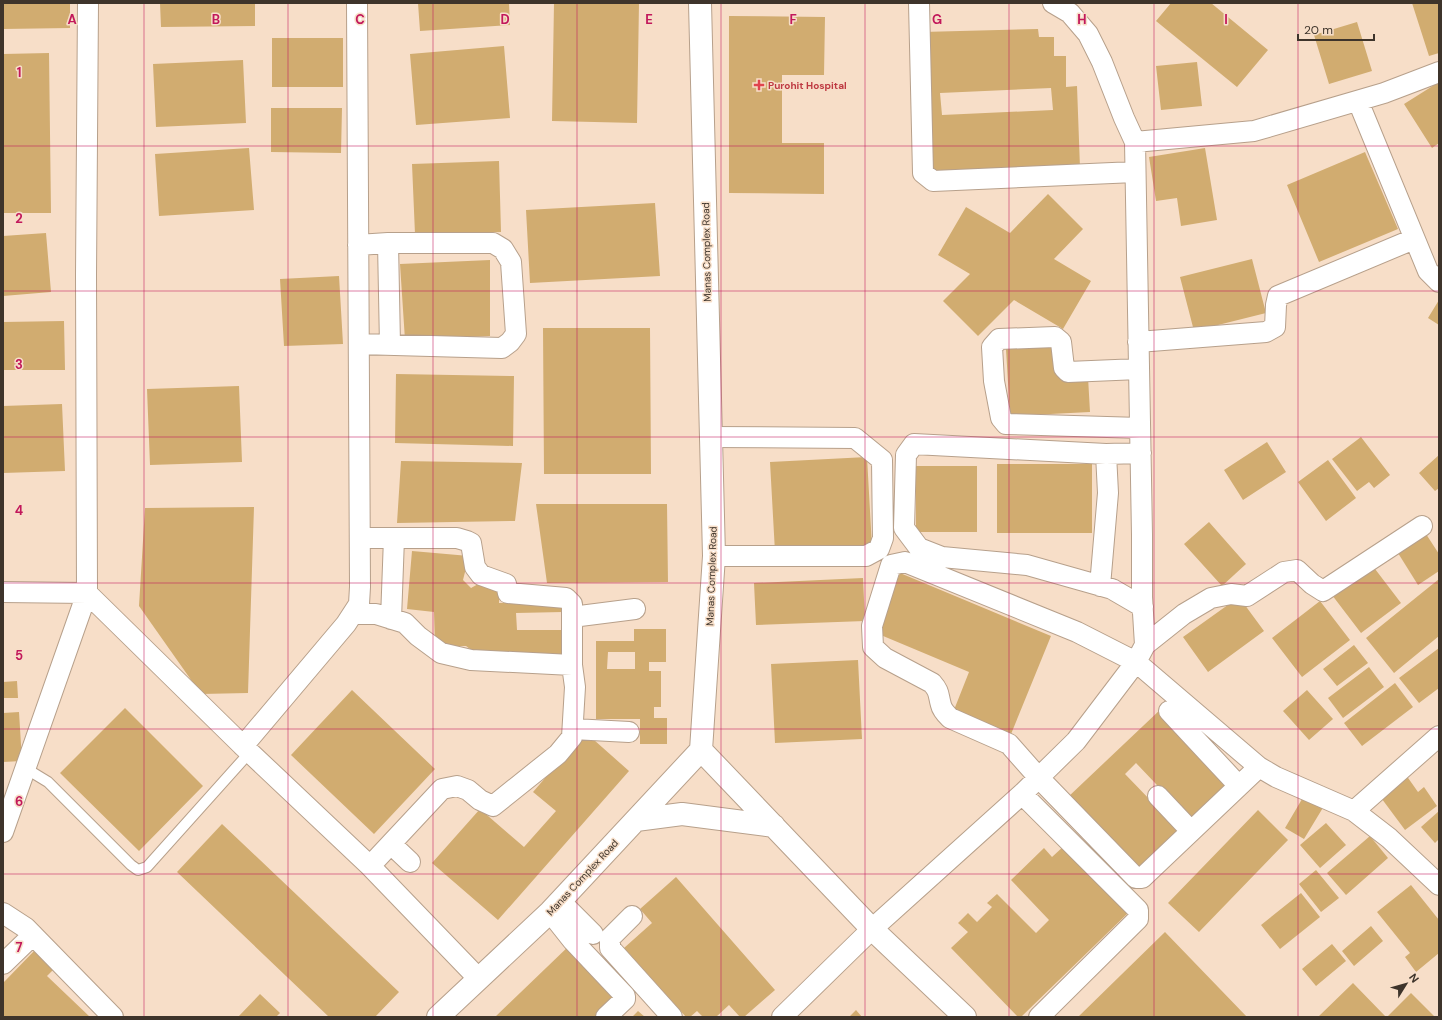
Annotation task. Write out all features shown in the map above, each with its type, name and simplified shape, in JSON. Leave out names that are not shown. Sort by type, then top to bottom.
[{"type":"street","points":[[3,832],[87,593],[86,275],[88,3]]},
{"type":"street","points":[[246,749],[354,614],[359,604],[360,538],[356,3]]},
{"type":"street","name":"Manas Complex Road","points":[[438,1017],[555,907],[701,750],[714,556],[700,3]]},
{"type":"street","points":[[919,3],[923,173],[926,176],[933,181],[1135,172]]},
{"type":"street","points":[[1054,3],[1070,13],[1088,34],[1102,62],[1135,142],[1143,607],[1141,653]]},
{"type":"street","points":[[1135,142],[1254,131],[1384,93],[1439,72]]},
{"type":"street","points":[[1358,101],[1428,271],[1439,282]]},
{"type":"street","points":[[1138,342],[1266,332],[1275,327],[1278,296],[1414,239]]},
{"type":"street","points":[[358,245],[388,243],[493,243],[503,250],[511,262],[516,334],[510,342],[502,348],[359,344]]},
{"type":"street","points":[[388,243],[390,345]]},
{"type":"street","points":[[1139,369],[1068,372],[1064,368],[1061,342],[1055,337],[999,339],[992,347],[994,381],[999,411],[1001,418],[1006,424],[1140,428]]},
{"type":"street","points":[[710,437],[855,438],[882,460],[883,538],[879,549],[866,556],[714,556]]},
{"type":"street","points":[[1141,453],[1106,454],[914,444],[906,455],[904,528],[919,548],[942,557],[1027,565],[1112,589],[1143,607]]},
{"type":"street","points":[[1100,586],[1108,493],[1106,454]]},
{"type":"street","points":[[782,1017],[872,929],[1022,794],[1076,741],[1141,653],[1184,614],[1211,598],[1231,594],[1247,596],[1284,572],[1297,570],[1312,584],[1323,591],[1422,526]]},
{"type":"street","points":[[360,538],[457,538],[471,543],[475,567],[481,575],[506,584],[508,593],[566,598],[572,604],[572,665],[575,687],[572,737],[558,754],[493,806],[480,800],[468,790],[457,786],[442,789],[370,866]]},
{"type":"street","points":[[392,619],[394,538]]},
{"type":"street","points":[[1259,767],[1142,878],[1136,878],[1038,778],[1009,744],[950,718],[944,712],[938,690],[932,683],[885,658],[873,647],[872,626],[891,565],[905,562],[1082,634],[1141,653],[1259,767],[1276,777],[1354,811],[1389,838],[1439,885]]},
{"type":"street","points":[[3,592],[87,593],[246,749],[370,866],[478,978]]},
{"type":"street","points":[[572,617],[635,610]]},
{"type":"street","points":[[354,614],[376,614],[405,623],[418,636],[441,653],[472,660],[572,665]]},
{"type":"street","points":[[1169,711],[1239,786]]},
{"type":"street","points":[[573,729],[629,732]]},
{"type":"street","points":[[1354,811],[1439,736]]},
{"type":"street","points":[[701,750],[872,929],[965,1017]]},
{"type":"street","points":[[1022,794],[1138,910],[1138,918],[1039,1017]]},
{"type":"street","points":[[1158,796],[1191,831]]},
{"type":"street","points":[[636,820],[682,814],[774,826]]},
{"type":"street","points":[[391,844],[410,862]]},
{"type":"street","points":[[555,907],[593,934]]},
{"type":"street","points":[[555,907],[573,941],[625,996],[625,999],[606,1017]]},
{"type":"street","points":[[3,913],[26,928],[113,1017]]},
{"type":"street","points":[[632,916],[610,938],[610,948],[672,1017]]},
{"type":"street","points":[[3,964],[33,935]]},
{"type":"lane","points":[[25,768],[48,782],[131,865],[138,870],[147,867],[246,749]]},
{"type":"building","points":[[3,3],[70,3],[70,28],[3,29]]},
{"type":"building","points":[[160,3],[255,3],[255,26],[161,27]]},
{"type":"building","points":[[418,3],[509,3],[510,25],[420,31]]},
{"type":"building","points":[[554,3],[639,3],[637,123],[552,121]]},
{"type":"building","points":[[1171,3],[1211,3],[1268,50],[1237,87],[1156,21]]},
{"type":"building","points":[[1412,3],[1438,3],[1439,53],[1429,56]]},
{"type":"building","points":[[729,16],[825,17],[824,75],[782,75],[782,143],[824,143],[824,194],[729,193]]},
{"type":"building","points":[[1357,22],[1372,71],[1329,84],[1314,35]]},
{"type":"building","points":[[1038,29],[1039,37],[1054,37],[1054,56],[1066,56],[1066,87],[1077,86],[1080,168],[927,173],[922,32]],"holes":[[[1051,88],[1053,110],[942,115],[940,93]]]},
{"type":"building","points":[[272,38],[343,38],[343,87],[272,87]]},
{"type":"building","points":[[504,46],[510,118],[416,125],[410,54]]},
{"type":"building","points":[[49,53],[51,213],[3,213],[3,54]]},
{"type":"building","points":[[243,60],[246,123],[156,127],[153,64]]},
{"type":"building","points":[[1197,62],[1202,106],[1161,110],[1156,66]]},
{"type":"building","points":[[1439,82],[1439,143],[1432,148],[1404,104]]},
{"type":"building","points":[[271,108],[342,108],[341,153],[271,152]]},
{"type":"building","points":[[249,148],[254,210],[159,216],[155,154]]},
{"type":"building","points":[[1205,148],[1217,220],[1181,226],[1177,198],[1156,201],[1149,157]]},
{"type":"building","points":[[1365,152],[1398,229],[1319,262],[1287,185]]},
{"type":"building","points":[[499,161],[501,232],[415,234],[412,164]]},
{"type":"building","points":[[1048,194],[1083,229],[1054,259],[1091,281],[1063,329],[1014,300],[978,336],[943,301],[970,274],[938,255],[966,207],[1010,233]]},
{"type":"building","points":[[655,203],[660,276],[530,283],[526,210]]},
{"type":"building","points":[[46,233],[51,292],[3,296],[3,236]]},
{"type":"building","points":[[1252,259],[1266,313],[1194,331],[1180,277]]},
{"type":"building","points":[[490,260],[490,336],[405,340],[400,264]]},
{"type":"building","points":[[339,276],[343,344],[284,346],[280,279]]},
{"type":"building","points":[[1439,300],[1439,325],[1428,318]]},
{"type":"building","points":[[64,321],[65,370],[3,370],[3,322]]},
{"type":"building","points":[[543,328],[650,328],[651,474],[544,474]]},
{"type":"building","points":[[1058,346],[1060,379],[1088,377],[1090,412],[1010,416],[1006,349]]},
{"type":"building","points":[[396,374],[514,376],[513,446],[395,443]]},
{"type":"building","points":[[239,386],[242,462],[150,465],[147,389]]},
{"type":"building","points":[[62,404],[65,471],[3,473],[3,406]]},
{"type":"building","points":[[1361,437],[1390,475],[1374,488],[1369,482],[1357,491],[1332,459]]},
{"type":"building","points":[[1267,442],[1286,472],[1243,500],[1224,470]]},
{"type":"building","points":[[1439,455],[1439,488],[1435,491],[1419,473]]},
{"type":"building","points":[[867,457],[872,547],[775,552],[770,462]]},
{"type":"building","points":[[1328,460],[1356,498],[1326,521],[1298,482]]},
{"type":"building","points":[[401,461],[522,463],[515,521],[397,523]]},
{"type":"building","points":[[997,464],[1092,464],[1092,533],[997,533]]},
{"type":"building","points":[[916,466],[977,466],[977,532],[916,532]]},
{"type":"building","points":[[536,504],[667,504],[668,582],[547,583]]},
{"type":"building","points":[[254,507],[248,693],[201,694],[139,606],[145,508]]},
{"type":"building","points":[[1209,522],[1246,564],[1222,586],[1184,544]]},
{"type":"building","points":[[1426,534],[1439,554],[1439,571],[1418,585],[1398,553]]},
{"type":"building","points":[[412,551],[469,556],[463,580],[471,588],[480,583],[500,584],[499,603],[563,601],[563,612],[516,613],[517,630],[563,630],[564,659],[485,660],[466,646],[435,646],[434,612],[407,609]]},
{"type":"building","points":[[1372,565],[1401,603],[1361,633],[1332,595]]},
{"type":"building","points":[[900,573],[1051,636],[1009,739],[952,715],[969,672],[876,633]]},
{"type":"building","points":[[863,578],[865,621],[756,625],[754,583]]},
{"type":"building","points":[[1439,579],[1439,636],[1394,673],[1366,638]]},
{"type":"building","points":[[1239,597],[1264,631],[1208,672],[1183,637]]},
{"type":"building","points":[[1320,601],[1350,640],[1302,677],[1272,638]]},
{"type":"building","points":[[634,629],[666,629],[666,662],[649,662],[649,671],[661,671],[661,707],[654,707],[654,718],[667,718],[667,744],[640,744],[640,719],[596,719],[596,641],[634,641]],"holes":[[[608,652],[635,652],[635,669],[607,669]]]},
{"type":"building","points":[[1354,645],[1368,663],[1337,686],[1323,669]]},
{"type":"building","points":[[1439,648],[1439,688],[1419,703],[1399,678]]},
{"type":"building","points":[[858,660],[862,739],[775,743],[771,664]]},
{"type":"building","points":[[1369,667],[1384,687],[1343,718],[1328,698]]},
{"type":"building","points":[[17,681],[18,698],[3,698],[3,682]]},
{"type":"building","points":[[1395,683],[1413,707],[1362,746],[1344,723]]},
{"type":"building","points":[[352,690],[435,769],[374,834],[291,755]]},
{"type":"building","points":[[1307,690],[1333,719],[1309,740],[1283,711]]},
{"type":"building","points":[[125,708],[203,786],[139,851],[60,773]]},
{"type":"building","points":[[1162,708],[1235,785],[1194,824],[1136,763],[1125,774],[1183,834],[1140,875],[1067,798]]},
{"type":"building","points":[[19,712],[22,761],[3,762],[3,713]]},
{"type":"building","points":[[585,732],[629,771],[498,920],[432,863],[480,809],[524,847],[556,811],[533,792]]},
{"type":"building","points":[[1406,775],[1418,792],[1424,787],[1437,806],[1405,830],[1379,795]]},
{"type":"building","points":[[1305,794],[1324,806],[1304,839],[1285,828]]},
{"type":"building","points":[[1258,810],[1288,840],[1199,932],[1168,903]]},
{"type":"building","points":[[1439,811],[1439,839],[1435,843],[1421,827]]},
{"type":"building","points":[[1326,823],[1346,845],[1320,868],[1300,845]]},
{"type":"building","points":[[222,824],[399,992],[375,1017],[329,1017],[177,872]]},
{"type":"building","points":[[1370,836],[1388,858],[1346,895],[1327,873]]},
{"type":"building","points":[[1065,845],[1130,911],[1021,1017],[1018,1017],[951,948],[968,932],[958,923],[968,913],[977,922],[992,907],[987,903],[997,894],[1036,933],[1049,920],[1011,880],[1044,848],[1052,857]]},
{"type":"building","points":[[1316,870],[1339,898],[1321,912],[1299,884]]},
{"type":"building","points":[[676,877],[775,990],[744,1017],[740,1017],[729,1005],[716,1017],[703,1017],[697,1011],[690,1017],[686,1017],[624,948],[652,923],[640,909]]},
{"type":"building","points":[[1411,885],[1439,920],[1439,953],[1416,972],[1405,957],[1410,953],[1377,912]]},
{"type":"building","points":[[1301,893],[1320,917],[1280,949],[1261,925]]},
{"type":"building","points":[[1371,926],[1383,941],[1354,966],[1342,951]]},
{"type":"building","points":[[1165,932],[1247,1017],[1078,1017]]},
{"type":"building","points":[[572,943],[623,997],[602,1017],[495,1017]]},
{"type":"building","points":[[1332,944],[1346,961],[1316,986],[1302,969]]},
{"type":"building","points":[[36,949],[55,968],[47,976],[90,1017],[3,1017],[3,980],[4,982]]},
{"type":"building","points":[[1353,983],[1386,1017],[1318,1017]]},
{"type":"building","points":[[1411,993],[1435,1017],[1387,1017]]},
{"type":"building","points":[[260,994],[280,1013],[276,1017],[238,1017]]},
{"type":"building","points":[[856,1010],[862,1017],[849,1017]]},
{"type":"building","points":[[638,1011],[645,1017],[632,1017]]},
{"type":"place","name":"Purohit Hospital","points":[[759,85]]}]
